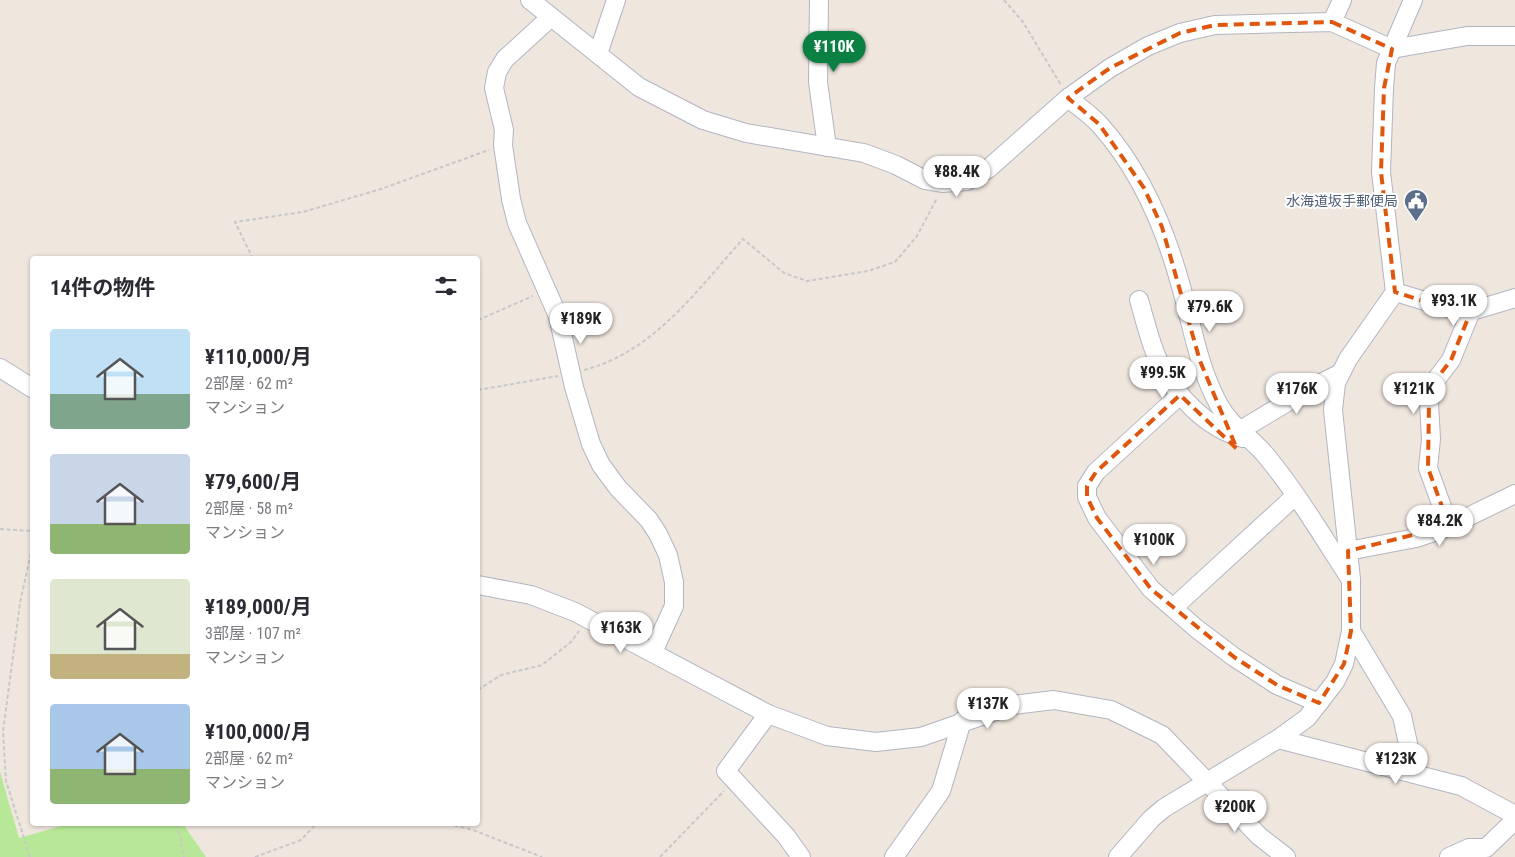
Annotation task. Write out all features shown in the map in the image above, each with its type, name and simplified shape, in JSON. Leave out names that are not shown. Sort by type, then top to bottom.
[{"type":"street","points":[[598,54],[616,0]]},
{"type":"street","points":[[819,0],[818,82],[827,147]]},
{"type":"street","points":[[1332,22],[1342,0]]},
{"type":"street","points":[[1118,857],[1158,814],[1278,738],[1306,718],[1319,704],[1344,664],[1351,631],[1351,579],[1333,410],[1336,383],[1348,359],[1395,292],[1381,172],[1386,63],[1414,0]]},
{"type":"street","points":[[652,652],[674,606],[674,582],[668,555],[649,520],[618,488],[602,465],[591,444],[571,374],[558,316],[517,223],[503,145],[504,130],[494,88],[497,72],[541,6],[639,87],[703,120],[746,133],[864,153],[896,165],[925,180],[946,183],[967,180],[988,169],[1068,98],[1110,68],[1148,46],[1180,33],[1215,25],[1332,22],[1392,49],[1467,36],[1515,36]]},
{"type":"street","points":[[1068,98],[1099,124],[1123,154],[1144,188],[1162,227],[1180,282],[1200,361],[1219,406],[1244,435],[1267,456],[1351,579]]},
{"type":"street","points":[[1395,292],[1465,313],[1515,298]]},
{"type":"street","points":[[1139,300],[1159,362],[1180,395],[1206,420],[1226,433],[1244,435],[1309,389],[1341,373]]},
{"type":"street","points":[[1449,526],[1428,468],[1431,439],[1430,403],[1435,381],[1451,360],[1471,311]]},
{"type":"street","points":[[0,368],[30,387]]},
{"type":"street","points":[[1180,395],[1096,472],[1087,486],[1087,497],[1097,518],[1151,589],[1234,657],[1277,686],[1319,704]]},
{"type":"street","points":[[1348,551],[1416,538],[1449,526],[1515,494]]},
{"type":"street","points":[[1173,608],[1295,496]]},
{"type":"street","points":[[480,585],[531,595],[588,618],[768,714],[827,736],[876,742],[921,737],[1012,705],[1054,700],[1112,710],[1162,735],[1209,781],[1259,836],[1286,857]]},
{"type":"street","points":[[1351,631],[1402,716],[1408,748],[1406,770]]},
{"type":"street","points":[[768,714],[726,771],[786,836],[801,857]]},
{"type":"street","points":[[894,857],[941,791],[962,721]]},
{"type":"street","points":[[1278,738],[1406,770],[1461,786],[1515,815]]},
{"type":"street","points":[[1449,857],[1470,848],[1486,848],[1515,820]]},
{"type":"path","points":[[1004,0],[1023,22],[1068,98]]},
{"type":"path","points":[[252,256],[235,222],[303,212],[381,189],[503,145]]},
{"type":"path","points":[[480,390],[571,374],[601,366],[636,347],[661,329],[743,239],[784,273],[807,281],[868,271],[895,262],[917,236],[946,183]]},
{"type":"path","points":[[480,319],[547,290]]},
{"type":"path","points":[[0,529],[30,531]]},
{"type":"path","points":[[30,557],[20,603],[3,732],[6,781],[30,857]]},
{"type":"path","points":[[480,689],[501,675],[542,665],[571,642],[588,618]]},
{"type":"path","points":[[660,857],[735,780]]},
{"type":"path","points":[[177,826],[184,857]]},
{"type":"path","points":[[255,857],[301,840],[314,826]]},
{"type":"path","points":[[456,826],[473,830],[542,857]]},
{"type":"highlighted area","points":[[1332,22],[1392,49],[1384,88],[1381,172],[1395,292],[1449,309],[1471,311],[1451,360],[1435,381],[1429,403],[1428,468],[1449,526],[1348,551],[1351,631],[1344,664],[1319,703],[1277,685],[1234,657],[1151,589],[1097,518],[1087,497],[1087,486],[1096,472],[1180,395],[1237,449],[1200,361],[1162,227],[1144,188],[1099,124],[1068,98],[1110,68],[1180,33],[1215,25]]},
{"type":"green space","points":[[0,772],[19,838],[61,826],[184,826],[206,857],[0,857]]},
{"type":"place","name":"水海道坂手郵便局","points":[[1416,222]]}]
